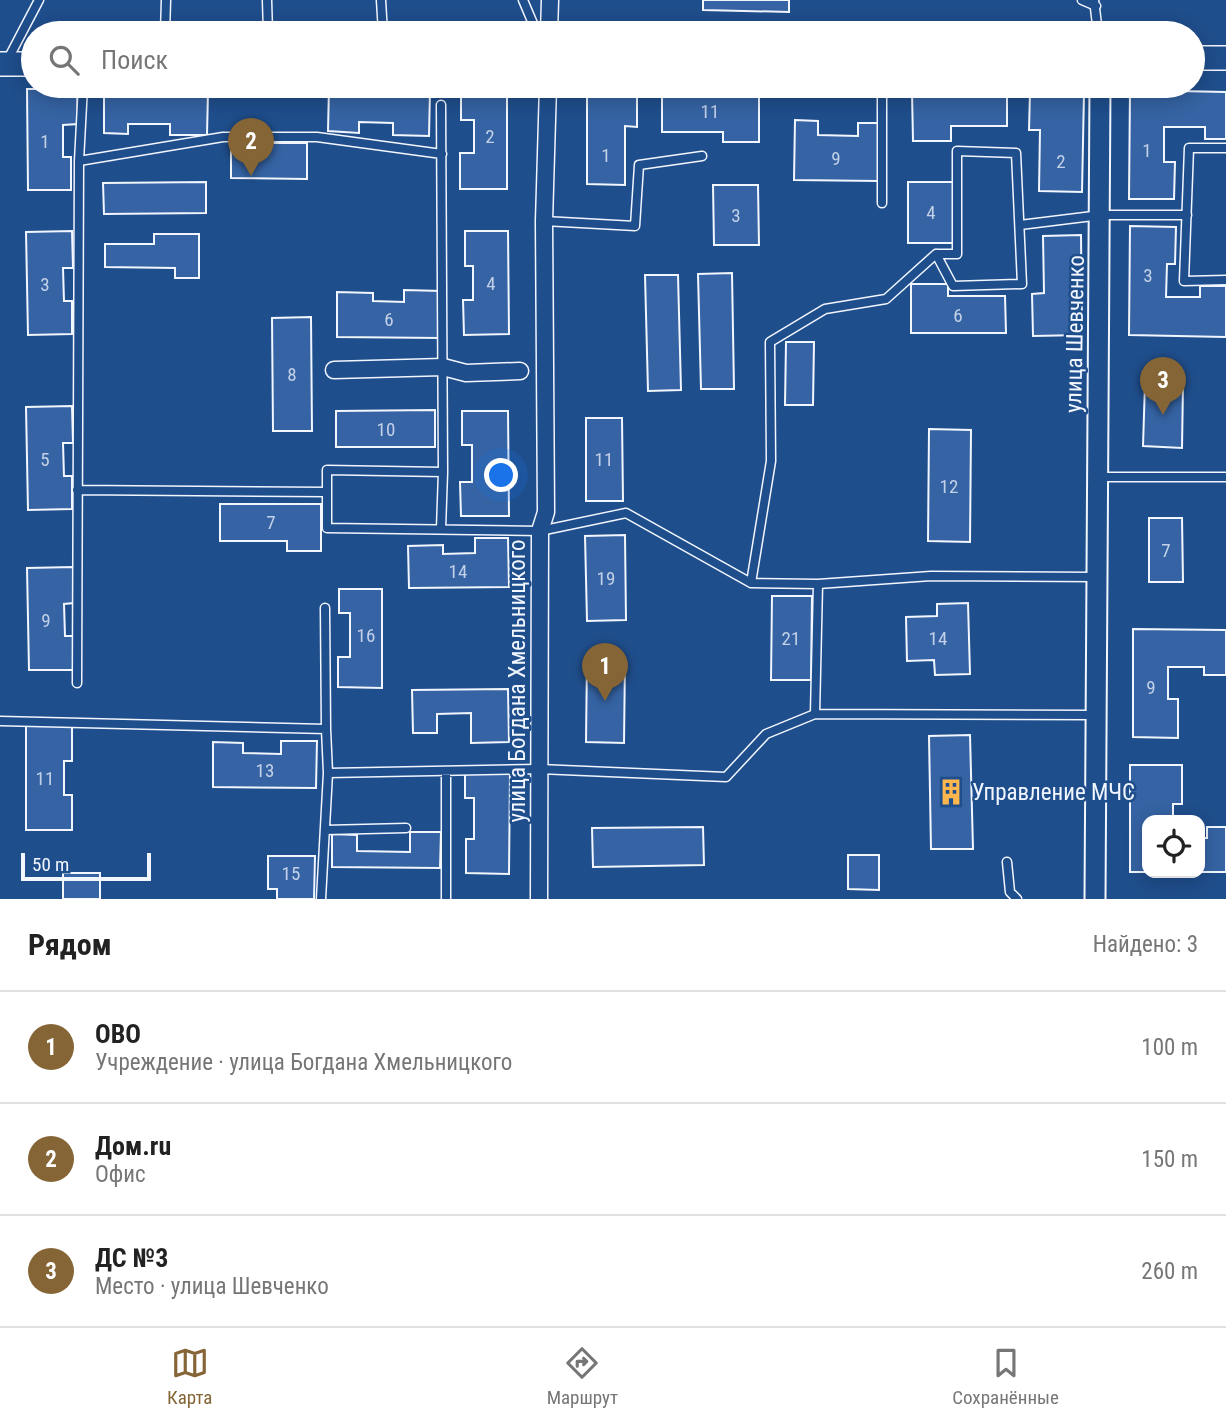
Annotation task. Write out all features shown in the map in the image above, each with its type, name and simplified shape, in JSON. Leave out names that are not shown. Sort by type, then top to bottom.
[{"type":"main road","points":[[1205,58],[1226,58]]},
{"type":"main road","points":[[3,64],[21,64]]},
{"type":"street","points":[[549,21],[550,0]]},
{"type":"street","name":"улица Богдана Хмельницкого","points":[[539,899],[540,531],[546,512],[544,221],[548,98]]},
{"type":"street","name":"улица Шевченко","points":[[1095,899],[1094,715],[1100,98]]},
{"type":"street","name":"улица Шевченко","points":[[1095,899],[1100,98]]},
{"type":"street","points":[[334,370],[443,367],[466,373],[520,371]]},
{"type":"lane","points":[[27,21],[39,0]]},
{"type":"lane","points":[[165,21],[166,0]]},
{"type":"lane","points":[[267,0],[268,21]]},
{"type":"lane","points":[[381,0],[382,21]]},
{"type":"lane","points":[[523,0],[532,21]]},
{"type":"lane","points":[[1082,0],[1095,3],[1097,21]]},
{"type":"lane","points":[[3,64],[21,32]]},
{"type":"lane","points":[[77,683],[79,161],[82,98]]},
{"type":"lane","points":[[882,98],[882,203]]},
{"type":"lane","points":[[441,105],[441,528]]},
{"type":"lane","points":[[79,161],[223,137],[317,137],[442,154]]},
{"type":"lane","points":[[1226,148],[1189,148],[1184,281],[1226,281]]},
{"type":"lane","points":[[751,583],[771,461],[770,342],[825,309],[886,299],[936,254],[957,254],[957,151],[1016,153],[1022,284],[953,286],[936,254]]},
{"type":"lane","points":[[544,221],[635,226],[639,165],[702,156]]},
{"type":"lane","points":[[1020,225],[1101,215],[1187,215]]},
{"type":"lane","points":[[443,472],[327,470],[327,528],[540,531],[625,513],[751,583],[818,584],[931,576],[1097,577]]},
{"type":"lane","points":[[1098,477],[1226,477]]},
{"type":"lane","points":[[78,490],[327,492]]},
{"type":"lane","points":[[815,714],[818,584]]},
{"type":"lane","points":[[321,899],[328,773],[325,608]]},
{"type":"lane","points":[[328,773],[539,769],[726,777],[766,734],[815,714],[1094,715]]},
{"type":"lane","points":[[0,721],[326,729]]},
{"type":"lane","points":[[446,771],[446,899]]},
{"type":"lane","points":[[325,830],[406,828]]},
{"type":"lane","points":[[1007,862],[1010,892],[1017,899]]},
{"type":"building","points":[[703,0],[789,0],[789,12],[703,10]]},
{"type":"building","points":[[1205,92],[1226,92],[1226,139],[1205,139],[1205,127],[1164,127],[1164,162],[1175,162],[1174,199],[1129,199],[1130,98],[1205,98]]},
{"type":"building","points":[[27,98],[77,98],[78,124],[63,125],[63,157],[71,157],[71,190],[28,190]]},
{"type":"building","points":[[104,98],[208,98],[207,135],[170,135],[170,124],[128,124],[128,134],[104,133]]},
{"type":"building","points":[[329,98],[430,98],[429,136],[393,135],[393,123],[359,122],[359,133],[328,131]]},
{"type":"building","points":[[461,98],[507,98],[507,189],[460,189],[460,153],[474,153],[474,120],[461,120]]},
{"type":"building","points":[[587,98],[637,98],[637,127],[625,126],[625,185],[587,184]]},
{"type":"building","points":[[662,98],[759,98],[759,142],[723,142],[723,132],[662,132]]},
{"type":"building","points":[[912,98],[1007,98],[1007,126],[951,126],[951,141],[913,141]]},
{"type":"building","points":[[1030,98],[1084,98],[1082,192],[1039,191],[1040,130],[1029,130]]},
{"type":"building","points":[[795,120],[818,121],[818,135],[858,136],[858,123],[879,123],[878,181],[794,180]]},
{"type":"building","points":[[231,143],[307,143],[307,179],[231,178]]},
{"type":"building","points":[[206,182],[206,213],[104,214],[103,183]]},
{"type":"building","points":[[908,182],[954,182],[954,243],[908,243]]},
{"type":"building","points":[[713,185],[758,185],[759,245],[714,245]]},
{"type":"building","points":[[1130,226],[1176,227],[1175,264],[1167,264],[1166,297],[1200,297],[1200,286],[1226,286],[1226,337],[1129,335]]},
{"type":"building","points":[[72,231],[73,268],[63,268],[64,301],[72,301],[72,334],[28,335],[26,232]]},
{"type":"building","points":[[465,231],[508,231],[509,334],[464,335],[463,300],[473,300],[473,266],[465,266]]},
{"type":"building","points":[[154,234],[199,234],[199,278],[175,278],[175,268],[105,267],[105,244],[154,244]]},
{"type":"building","points":[[1081,235],[1082,335],[1033,336],[1032,294],[1044,293],[1043,236]]},
{"type":"building","points":[[732,273],[734,389],[701,389],[698,274]]},
{"type":"building","points":[[645,275],[678,275],[681,390],[648,391]]},
{"type":"building","points":[[911,284],[948,284],[948,296],[1005,296],[1006,333],[911,333]]},
{"type":"building","points":[[404,290],[441,291],[440,338],[337,337],[337,292],[373,293],[373,301],[404,302]]},
{"type":"building","points":[[311,317],[312,431],[273,431],[272,318]]},
{"type":"building","points":[[786,342],[814,342],[813,405],[785,405]]},
{"type":"building","points":[[1145,383],[1183,384],[1182,448],[1143,446]]},
{"type":"building","points":[[72,406],[73,443],[63,443],[64,476],[72,476],[72,509],[28,510],[26,407]]},
{"type":"building","points":[[435,410],[435,447],[336,447],[336,411]]},
{"type":"building","points":[[462,411],[508,411],[509,516],[461,516],[460,482],[472,482],[472,445],[462,445]]},
{"type":"building","points":[[586,418],[622,418],[623,501],[586,501]]},
{"type":"building","points":[[929,429],[971,430],[970,542],[928,541]]},
{"type":"building","points":[[220,504],[321,504],[321,551],[287,551],[287,541],[220,541]]},
{"type":"building","points":[[1149,518],[1182,518],[1183,582],[1149,582]]},
{"type":"building","points":[[625,535],[626,620],[587,621],[585,536]]},
{"type":"building","points":[[475,538],[508,538],[509,587],[409,588],[408,546],[443,545],[443,554],[475,553]]},
{"type":"building","points":[[73,567],[74,603],[64,604],[65,636],[73,636],[73,670],[29,670],[27,568]]},
{"type":"building","points":[[339,589],[382,589],[382,688],[338,687],[338,657],[350,657],[350,613],[339,613]]},
{"type":"building","points":[[772,596],[812,596],[811,680],[771,680]]},
{"type":"building","points":[[968,603],[970,674],[935,675],[934,660],[907,661],[906,617],[937,616],[937,604]]},
{"type":"building","points":[[1133,629],[1226,630],[1226,675],[1204,675],[1204,667],[1168,667],[1168,699],[1178,699],[1178,738],[1133,737]]},
{"type":"building","points":[[587,658],[625,659],[624,743],[586,742]]},
{"type":"building","points":[[508,689],[509,742],[471,743],[471,713],[437,714],[437,733],[413,733],[412,690]]},
{"type":"building","points":[[26,726],[72,726],[72,761],[64,761],[64,795],[72,795],[72,830],[26,830]]},
{"type":"building","name":"Управление МЧС","points":[[970,735],[973,849],[931,849],[929,736]]},
{"type":"building","points":[[281,741],[317,741],[316,788],[213,787],[213,742],[243,743],[243,753],[281,754]]},
{"type":"building","points":[[1130,765],[1182,765],[1182,804],[1173,804],[1173,815],[1142,815],[1142,872],[1130,872]]},
{"type":"building","points":[[465,772],[510,772],[509,874],[466,873],[466,839],[474,839],[474,798],[465,798]]},
{"type":"building","points":[[703,827],[704,865],[593,867],[592,828]]},
{"type":"building","points":[[1207,827],[1226,827],[1226,872],[1205,872]]},
{"type":"building","points":[[410,832],[441,832],[440,868],[332,867],[332,834],[357,835],[357,851],[410,852]]},
{"type":"building","points":[[848,855],[879,855],[879,890],[848,889]]},
{"type":"building","points":[[268,856],[315,856],[314,899],[277,899],[277,889],[268,889]]},
{"type":"building","points":[[63,873],[100,873],[100,899],[63,899]]},
{"type":"place","name":"Дом.ru","points":[[251,176]]},
{"type":"place","name":"ДС №3","points":[[1163,415]]},
{"type":"place","name":"ОВО","points":[[605,701]]},
{"type":"place","name":"Управление МЧС","points":[[951,792]]}]
